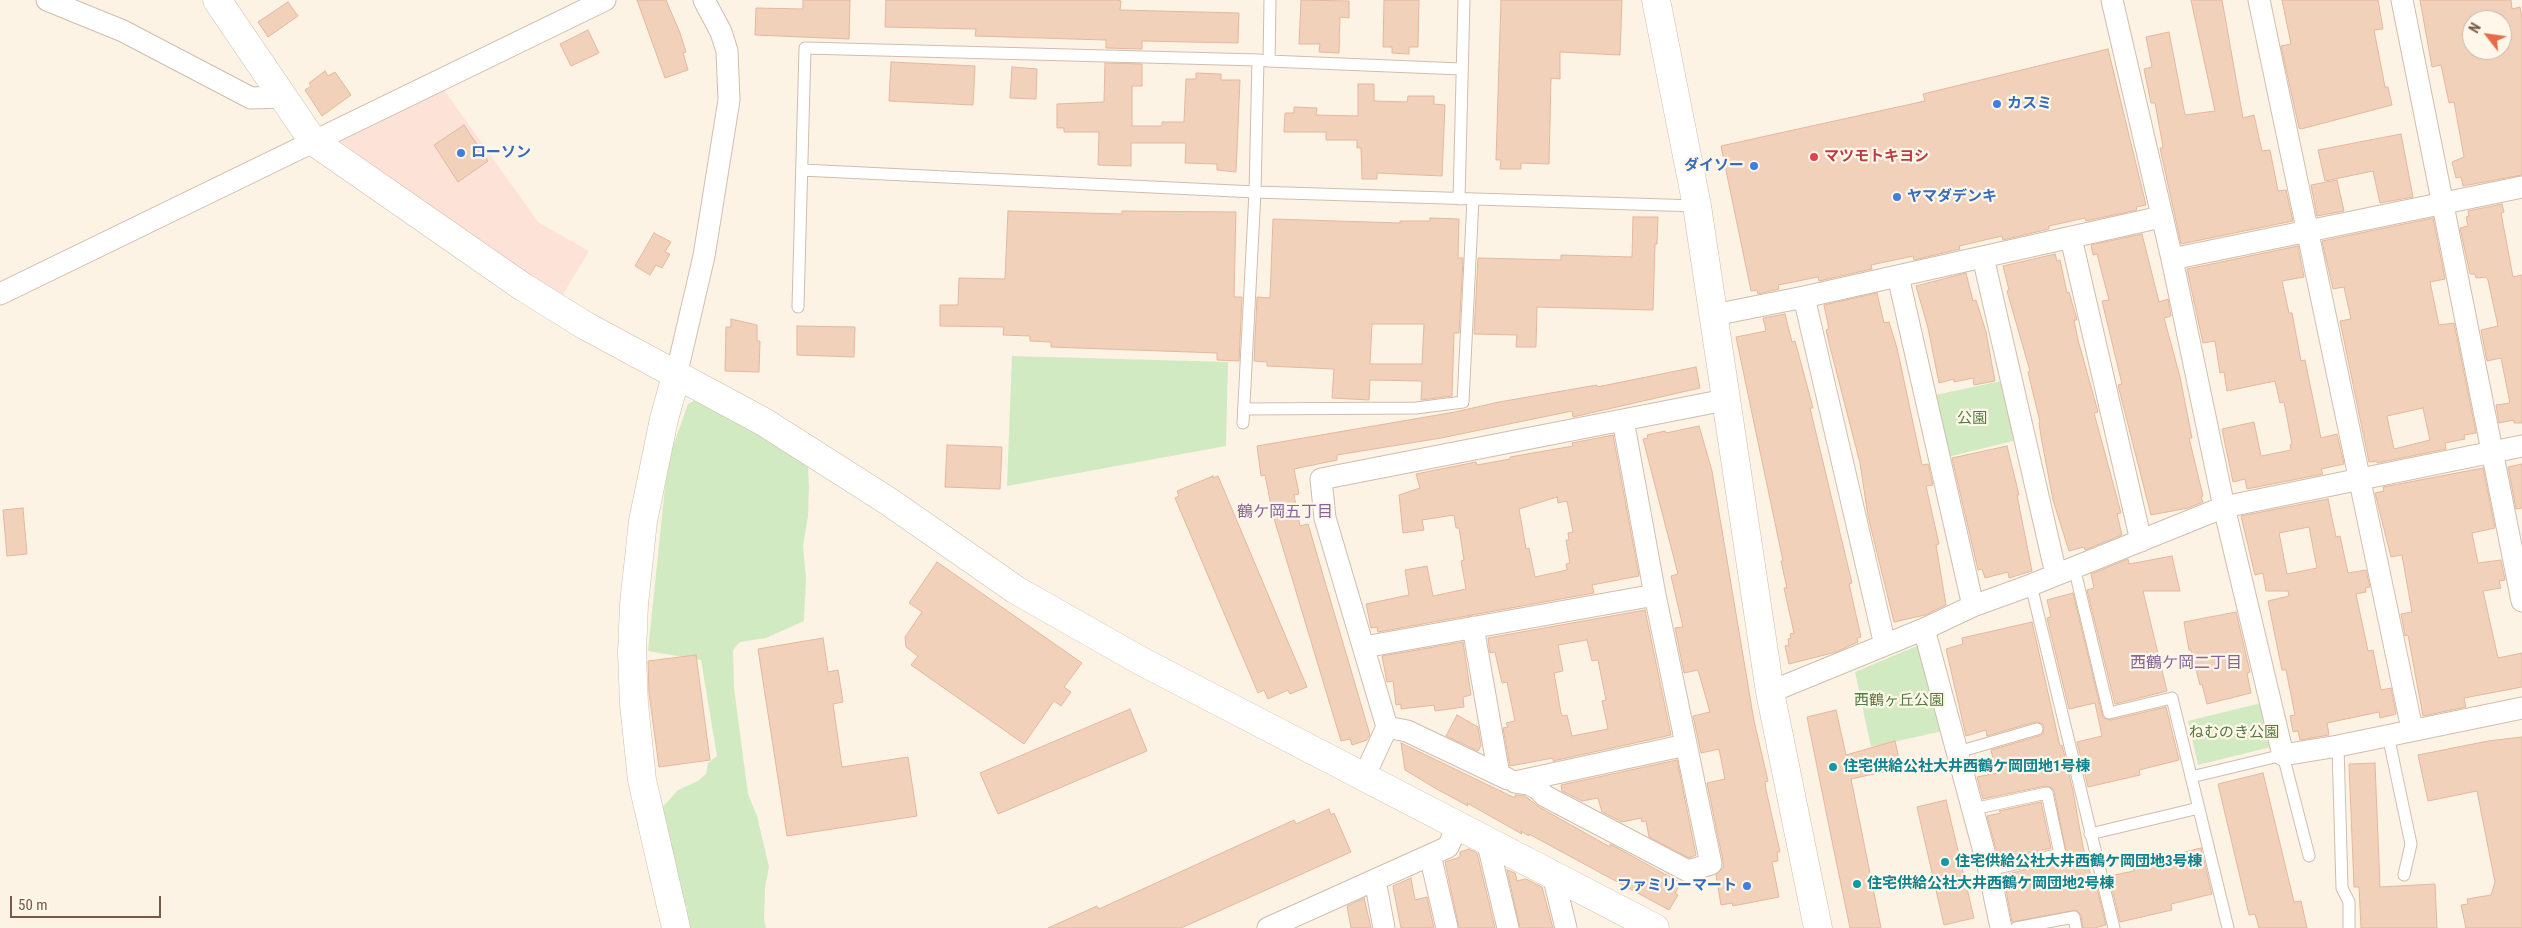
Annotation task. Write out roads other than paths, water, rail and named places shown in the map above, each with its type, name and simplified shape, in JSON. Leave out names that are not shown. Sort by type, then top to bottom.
[{"type":"street","points":[[47,0],[123,31],[251,98],[284,97]]},
{"type":"street","points":[[217,0],[313,141],[523,287],[586,326],[772,427],[888,501],[1016,590],[1141,661],[1656,928]]},
{"type":"street","points":[[0,294],[605,0]]},
{"type":"street","points":[[676,928],[642,780],[632,653],[643,521],[664,419],[676,376],[709,230],[725,128],[729,74],[727,51],[721,32],[704,0]]},
{"type":"street","points":[[1656,0],[1697,206],[1770,692],[1818,928]]},
{"type":"street","points":[[2112,0],[2172,259],[2224,507],[2283,755],[2338,746],[2412,729],[2522,708]]},
{"type":"street","points":[[2259,0],[2361,478],[2412,729]]},
{"type":"street","points":[[2402,0],[2522,601]]},
{"type":"street","points":[[2172,259],[2522,187]]},
{"type":"street","points":[[1714,315],[1804,297],[2161,217]]},
{"type":"street","points":[[2071,238],[2141,541]]},
{"type":"street","points":[[1983,257],[2065,571]]},
{"type":"street","points":[[1898,276],[1973,606]]},
{"type":"street","points":[[1804,297],[1885,645]]},
{"type":"street","points":[[1364,776],[1387,727],[1325,518],[1321,479],[1725,400]]},
{"type":"street","points":[[1387,727],[1406,731],[1507,778],[1529,784],[1538,789],[1544,796],[1688,871],[1711,864],[1655,595],[1623,420]]},
{"type":"street","points":[[1770,692],[1924,629],[1973,606],[2031,585],[2224,507],[2522,446]]},
{"type":"street","points":[[1364,647],[1655,595]]},
{"type":"street","points":[[1473,627],[1507,778]]},
{"type":"street","points":[[1924,629],[1989,870],[2001,928]]},
{"type":"street","points":[[1507,778],[1686,745]]},
{"type":"street","points":[[1268,928],[1309,919],[1374,880],[1448,847],[1458,825]]},
{"type":"street","points":[[1486,840],[1508,928]]},
{"type":"street","points":[[1430,855],[1447,928]]},
{"type":"street","points":[[1553,875],[1566,928]]},
{"type":"street","points":[[1374,880],[1384,928]]},
{"type":"lane","points":[[1243,423],[1255,192],[1270,0]]},
{"type":"lane","points":[[1459,199],[1464,0]]},
{"type":"lane","points":[[798,307],[805,48],[1264,60],[1461,69]]},
{"type":"lane","points":[[802,170],[1255,192],[1697,206]]},
{"type":"lane","points":[[1244,409],[1416,408],[1463,402],[1473,199]]},
{"type":"lane","points":[[2065,571],[2109,713],[2172,698],[2228,928]]},
{"type":"lane","points":[[2031,585],[2114,928]]},
{"type":"lane","points":[[1958,752],[2038,729]]},
{"type":"lane","points":[[2388,735],[2411,844],[2404,874]]},
{"type":"lane","points":[[2338,746],[2342,888],[2349,902],[2349,928]]},
{"type":"lane","points":[[2192,777],[2283,755],[2308,856]]},
{"type":"lane","points":[[1973,810],[2047,793],[2060,854],[1989,870]]},
{"type":"lane","points":[[2090,834],[2199,808]]},
{"type":"lane","points":[[2016,928],[2074,917],[2076,928]]},
{"type":"place","name":"カスミ","points":[[1997,104]]},
{"type":"place","name":"ローソン","points":[[461,153]]},
{"type":"place","name":"マツモトキヨシ","points":[[1814,157]]},
{"type":"place","name":"ダイソー","points":[[1754,166]]},
{"type":"place","name":"ヤマダデンキ","points":[[1897,197]]},
{"type":"place","name":"住宅供給公社大井西鶴ケ岡団地1号棟","points":[[1833,767]]},
{"type":"place","name":"住宅供給公社大井西鶴ケ岡団地3号棟","points":[[1945,862]]},
{"type":"place","name":"住宅供給公社大井西鶴ケ岡団地2号棟","points":[[1857,884]]},
{"type":"place","name":"ファミリーマート","points":[[1747,886]]},
{"type":"district","name":"鶴ケ岡五丁目","points":[[1285,513]]},
{"type":"district","name":"西鶴ケ岡二丁目","points":[[2186,664]]},
{"type":"park label","name":"公園","points":[[1972,419]]},
{"type":"park label","name":"西鶴ヶ丘公園","points":[[1899,701]]},
{"type":"park label","name":"ねむのき公園","points":[[2234,733]]}]
